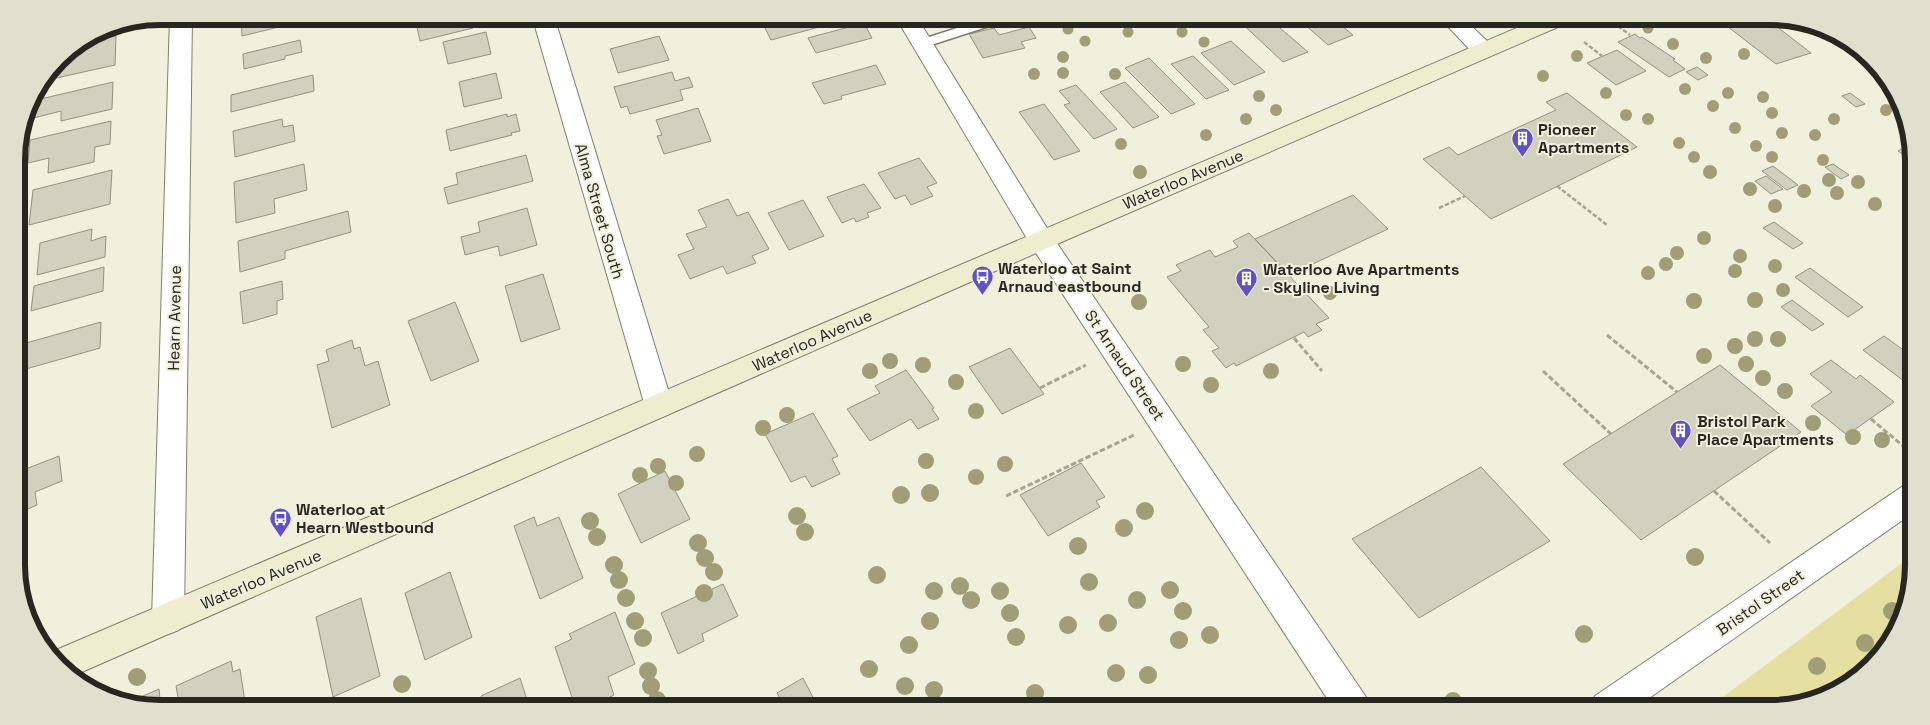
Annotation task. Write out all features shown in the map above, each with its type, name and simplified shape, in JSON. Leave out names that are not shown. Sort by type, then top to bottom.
[{"type":"street","name":"Hearn Avenue","points":[[168,619],[181,25]]},
{"type":"street","name":"Alma Street South","points":[[546,25],[659,406]]},
{"type":"street","name":"St Arnaud Street","points":[[910,25],[1041,240],[1349,700]]},
{"type":"street","points":[[1457,25],[1483,50]]},
{"type":"street","name":"Waterloo Avenue","points":[[67,662],[1543,25]]},
{"type":"street","name":"Bristol Street","points":[[1619,700],[1905,501]]},
{"type":"lane","points":[[921,44],[979,25]]},
{"type":"path","points":[[1618,26],[1630,35]]},
{"type":"path","points":[[1584,42],[1602,56]]},
{"type":"path","points":[[1557,186],[1606,225]]},
{"type":"path","points":[[1439,208],[1465,196]]},
{"type":"path","points":[[1607,335],[1677,392]]},
{"type":"path","points":[[1294,338],[1322,371]]},
{"type":"path","points":[[1040,388],[1115,351]]},
{"type":"path","points":[[1543,371],[1612,434]]},
{"type":"path","points":[[1871,419],[1905,447]]},
{"type":"path","points":[[1006,496],[1162,422]]},
{"type":"path","points":[[1714,491],[1770,543]]},
{"type":"shaded area","points":[[1905,561],[1902,591],[1891,625],[1877,647],[1852,672],[1830,686],[1796,697],[1779,700],[1719,700]]},
{"type":"building","points":[[241,25],[287,25],[242,36]]},
{"type":"building","points":[[417,25],[472,25],[473,28],[420,41]]},
{"type":"building","points":[[822,25],[823,26],[771,40],[764,26]]},
{"type":"building","points":[[857,25],[865,25],[872,38],[816,53],[808,38]]},
{"type":"building","points":[[1243,25],[1276,25],[1308,52],[1283,62]]},
{"type":"building","points":[[1305,25],[1341,25],[1353,35],[1328,45]]},
{"type":"building","points":[[1726,25],[1775,25],[1811,53],[1776,64]]},
{"type":"building","points":[[1029,27],[1036,38],[1021,42],[1025,48],[983,58],[969,34],[994,28],[999,35]]},
{"type":"building","points":[[486,32],[491,54],[448,64],[443,42]]},
{"type":"building","points":[[1635,34],[1675,59],[1673,60],[1685,69],[1669,77],[1618,42]]},
{"type":"building","points":[[116,36],[115,65],[52,79],[71,59],[98,40]]},
{"type":"building","points":[[659,36],[669,60],[618,73],[610,49]]},
{"type":"building","points":[[300,40],[302,52],[285,56],[285,59],[244,69],[243,54]]},
{"type":"building","points":[[1231,41],[1265,72],[1234,85],[1201,53]]},
{"type":"building","points":[[1617,50],[1646,71],[1616,85],[1587,63]]},
{"type":"building","points":[[1193,56],[1229,90],[1206,99],[1171,64]]},
{"type":"building","points":[[1149,58],[1195,104],[1171,114],[1125,68]]},
{"type":"building","points":[[876,65],[886,84],[841,96],[842,99],[824,104],[812,83]]},
{"type":"building","points":[[1697,67],[1708,75],[1698,80],[1686,72]]},
{"type":"building","points":[[672,72],[675,81],[689,77],[693,87],[680,90],[683,100],[630,114],[627,106],[621,108],[614,87]]},
{"type":"building","points":[[496,73],[502,98],[464,107],[459,82]]},
{"type":"building","points":[[313,75],[314,91],[231,112],[231,95]]},
{"type":"building","points":[[113,82],[112,109],[61,121],[61,111],[32,119],[39,99]]},
{"type":"building","points":[[1125,82],[1159,117],[1133,128],[1100,92]]},
{"type":"building","points":[[1076,85],[1117,129],[1094,139],[1064,105],[1070,103],[1059,91]]},
{"type":"building","name":"Pioneer Apartments","points":[[1567,93],[1637,147],[1491,219],[1423,159],[1449,147],[1458,155],[1556,110],[1546,102]]},
{"type":"building","points":[[1850,93],[1865,104],[1856,107],[1842,96]]},
{"type":"building","points":[[1044,104],[1080,151],[1054,160],[1019,112]]},
{"type":"building","points":[[698,108],[711,141],[664,154],[657,136],[662,135],[656,120]]},
{"type":"building","points":[[507,114],[507,117],[516,114],[520,131],[511,133],[512,135],[450,151],[446,130]]},
{"type":"building","points":[[282,119],[283,127],[293,125],[295,141],[235,157],[233,131]]},
{"type":"building","points":[[111,121],[110,144],[95,147],[94,162],[48,173],[49,158],[28,163],[30,140]]},
{"type":"building","points":[[1904,147],[1905,156],[1898,151]]},
{"type":"building","points":[[526,155],[533,181],[448,204],[444,188],[458,184],[456,173]]},
{"type":"building","points":[[919,158],[937,183],[927,187],[933,196],[911,205],[905,195],[895,199],[878,173]]},
{"type":"building","points":[[304,164],[307,190],[274,199],[275,213],[236,223],[234,182]]},
{"type":"building","points":[[1833,164],[1849,175],[1841,179],[1825,167]]},
{"type":"building","points":[[1773,166],[1798,185],[1787,190],[1762,171]]},
{"type":"building","points":[[112,170],[110,204],[29,225],[33,190]]},
{"type":"building","points":[[1766,176],[1783,189],[1771,194],[1755,181]]},
{"type":"building","points":[[864,184],[881,208],[867,213],[869,217],[856,222],[854,218],[842,223],[827,197]]},
{"type":"building","points":[[1353,195],[1388,229],[1289,275],[1255,239]]},
{"type":"building","points":[[728,199],[737,216],[748,212],[769,249],[752,256],[756,263],[727,274],[723,266],[690,279],[678,255],[694,249],[686,234],[707,227],[698,210]]},
{"type":"building","points":[[803,200],[824,236],[789,250],[768,213]]},
{"type":"building","points":[[527,208],[537,245],[500,256],[498,246],[465,255],[461,237],[480,232],[478,222]]},
{"type":"building","points":[[348,211],[351,232],[285,251],[285,259],[240,272],[238,241]]},
{"type":"building","points":[[1774,222],[1803,243],[1793,249],[1763,228]]},
{"type":"building","points":[[92,229],[91,241],[106,236],[105,257],[37,275],[40,243]]},
{"type":"building","name":"Waterloo Ave Apartments - Skyline Living","points":[[1249,233],[1329,318],[1316,324],[1322,330],[1308,337],[1304,332],[1236,366],[1234,363],[1226,368],[1212,351],[1219,348],[1203,330],[1209,327],[1167,277],[1181,271],[1176,265],[1210,250],[1215,257],[1238,247],[1233,241]]},
{"type":"building","points":[[104,267],[103,291],[31,311],[34,286]]},
{"type":"building","points":[[1810,268],[1863,307],[1848,317],[1795,277]]},
{"type":"building","points":[[543,274],[560,329],[521,342],[505,286]]},
{"type":"building","points":[[282,281],[283,299],[277,301],[277,314],[243,324],[240,292]]},
{"type":"building","points":[[1792,300],[1824,324],[1812,331],[1781,307]]},
{"type":"building","points":[[455,302],[479,361],[431,381],[408,321]]},
{"type":"building","points":[[101,322],[100,348],[26,369],[25,372],[26,343]]},
{"type":"building","points":[[1884,336],[1905,351],[1905,382],[1863,350]]},
{"type":"building","points":[[352,340],[354,349],[360,347],[365,366],[378,361],[390,405],[332,428],[317,365],[329,361],[326,350]]},
{"type":"building","points":[[1010,348],[1044,394],[1002,414],[969,367]]},
{"type":"building","points":[[1831,360],[1856,379],[1860,375],[1894,402],[1847,435],[1811,406],[1832,392],[1810,374]]},
{"type":"building","name":"Bristol Park Place Apartments","points":[[1720,365],[1801,432],[1641,540],[1563,464]]},
{"type":"building","points":[[906,370],[934,408],[932,409],[939,419],[918,429],[911,419],[870,441],[847,409],[880,393],[875,386]]},
{"type":"building","points":[[813,413],[838,456],[832,459],[840,474],[812,487],[805,476],[791,482],[765,434]]},
{"type":"building","points":[[59,456],[62,481],[35,492],[37,505],[25,510],[25,469]]},
{"type":"building","points":[[1081,463],[1105,497],[1096,501],[1100,507],[1048,536],[1020,495]]},
{"type":"building","points":[[1481,467],[1550,541],[1419,618],[1352,539]]},
{"type":"building","points":[[665,471],[690,519],[641,543],[618,494]]},
{"type":"building","points":[[534,517],[537,526],[559,517],[583,578],[540,599],[514,526]]},
{"type":"building","points":[[450,572],[472,637],[425,660],[405,593]]},
{"type":"building","points":[[723,584],[738,616],[702,634],[704,641],[678,654],[661,613]]},
{"type":"building","points":[[361,598],[380,676],[333,697],[316,617]]},
{"type":"building","points":[[615,612],[635,664],[608,677],[614,695],[604,700],[573,700],[555,647],[572,639],[569,634]]},
{"type":"building","points":[[231,661],[233,672],[240,669],[245,700],[178,700],[176,686]]},
{"type":"building","points":[[520,678],[527,700],[482,700],[481,696]]},
{"type":"building","points":[[803,678],[814,700],[781,700],[777,693]]},
{"type":"building","points":[[159,689],[160,700],[138,698]]},
{"type":"place","name":"Pioneer Apartments","points":[[1522,157]]},
{"type":"place","name":"Waterloo at Saint Arnaud eastbound","points":[[982,296]]},
{"type":"place","name":"Waterloo Ave Apartments - Skyline Living","points":[[1247,297]]},
{"type":"place","name":"Bristol Park Place Apartments","points":[[1681,449]]},
{"type":"place","name":"Waterloo at Hearn Westbound","points":[[280,537]]}]
